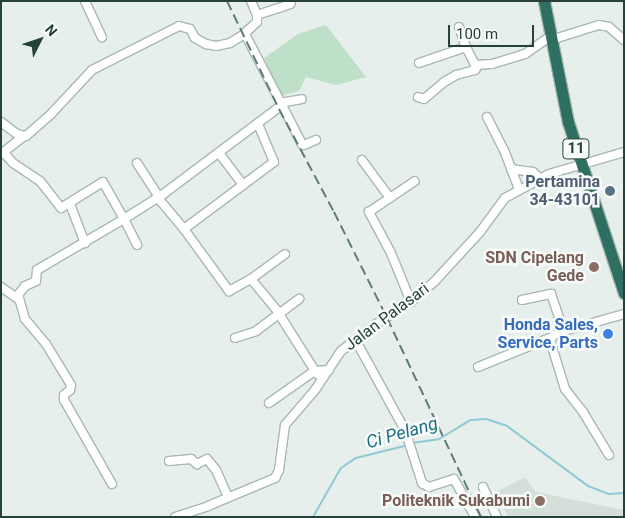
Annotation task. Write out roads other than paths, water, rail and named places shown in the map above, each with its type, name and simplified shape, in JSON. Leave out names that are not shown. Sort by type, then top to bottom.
[{"type":"highway","name":"11","points":[[544,1],[566,113],[580,165],[620,269],[624,293]]},
{"type":"street","points":[[85,1],[102,37]]},
{"type":"street","points":[[137,245],[103,182],[64,208],[60,207],[40,181],[2,154],[51,114],[92,70],[176,28],[187,28],[198,41],[216,46],[230,43],[245,34],[254,26],[257,15],[251,1]]},
{"type":"street","points":[[257,15],[290,4],[291,1]]},
{"type":"street","points":[[418,97],[424,99],[444,82],[456,75],[475,70],[478,66],[518,57],[551,38],[599,25],[609,27],[624,40]]},
{"type":"street","points":[[459,27],[473,63],[478,66]]},
{"type":"street","points":[[245,34],[302,144],[304,145],[316,140]]},
{"type":"street","points":[[419,63],[466,46]]},
{"type":"street","points":[[18,299],[22,288],[36,281],[37,270],[159,197],[219,154],[281,104],[302,98]]},
{"type":"street","points":[[488,117],[518,189]]},
{"type":"street","points":[[1,122],[24,137]]},
{"type":"street","points":[[184,228],[274,162],[258,124]]},
{"type":"street","name":"Jalan Palasari","points":[[175,517],[275,478],[279,470],[285,425],[342,351],[411,302],[434,282],[476,238],[502,201],[518,189],[549,174],[624,152]]},
{"type":"street","points":[[219,154],[243,185]]},
{"type":"street","points":[[362,160],[390,198]]},
{"type":"street","points":[[137,163],[159,197],[184,228],[228,291],[251,279],[284,254]]},
{"type":"street","points":[[511,169],[525,169],[540,178]]},
{"type":"street","points":[[411,302],[391,253],[369,212],[415,181]]},
{"type":"street","points":[[70,204],[85,243]]},
{"type":"street","points":[[251,279],[280,314],[321,379]]},
{"type":"street","points":[[1,288],[18,299],[25,319],[46,344],[71,385],[70,390],[64,396],[64,400],[112,484]]},
{"type":"street","points":[[522,300],[551,294],[564,331]]},
{"type":"street","points":[[235,338],[251,333],[299,299]]},
{"type":"street","points":[[478,368],[564,331],[624,314]]},
{"type":"street","points":[[552,337],[552,353],[564,389],[583,412],[609,455]]},
{"type":"street","points":[[356,341],[404,430],[424,485],[429,487],[454,479],[475,517]]},
{"type":"street","points":[[270,403],[314,370],[329,370]]},
{"type":"street","points":[[169,461],[191,459],[197,464],[207,459],[216,470],[228,497]]},
{"type":"street","points":[[483,487],[497,517]]},
{"type":"waterway","name":"Ci Pelang","points":[[412,443],[439,439],[471,420],[486,419],[507,426],[588,486],[609,494],[624,493]]},
{"type":"waterway","name":"Ci Pelang","points":[[313,517],[341,468],[356,458],[408,445]]},
{"type":"railway","points":[[227,1],[279,109],[334,212],[387,318],[481,517]]},
{"type":"place","name":"Pertamina 34-43101","points":[[610,191]]},
{"type":"place","name":"SDN Cipelang Gede","points":[[594,267]]},
{"type":"place","name":"Honda Sales, Service, Parts","points":[[608,334]]},
{"type":"place","name":"Politeknik Sukabumi","points":[[540,501]]}]
